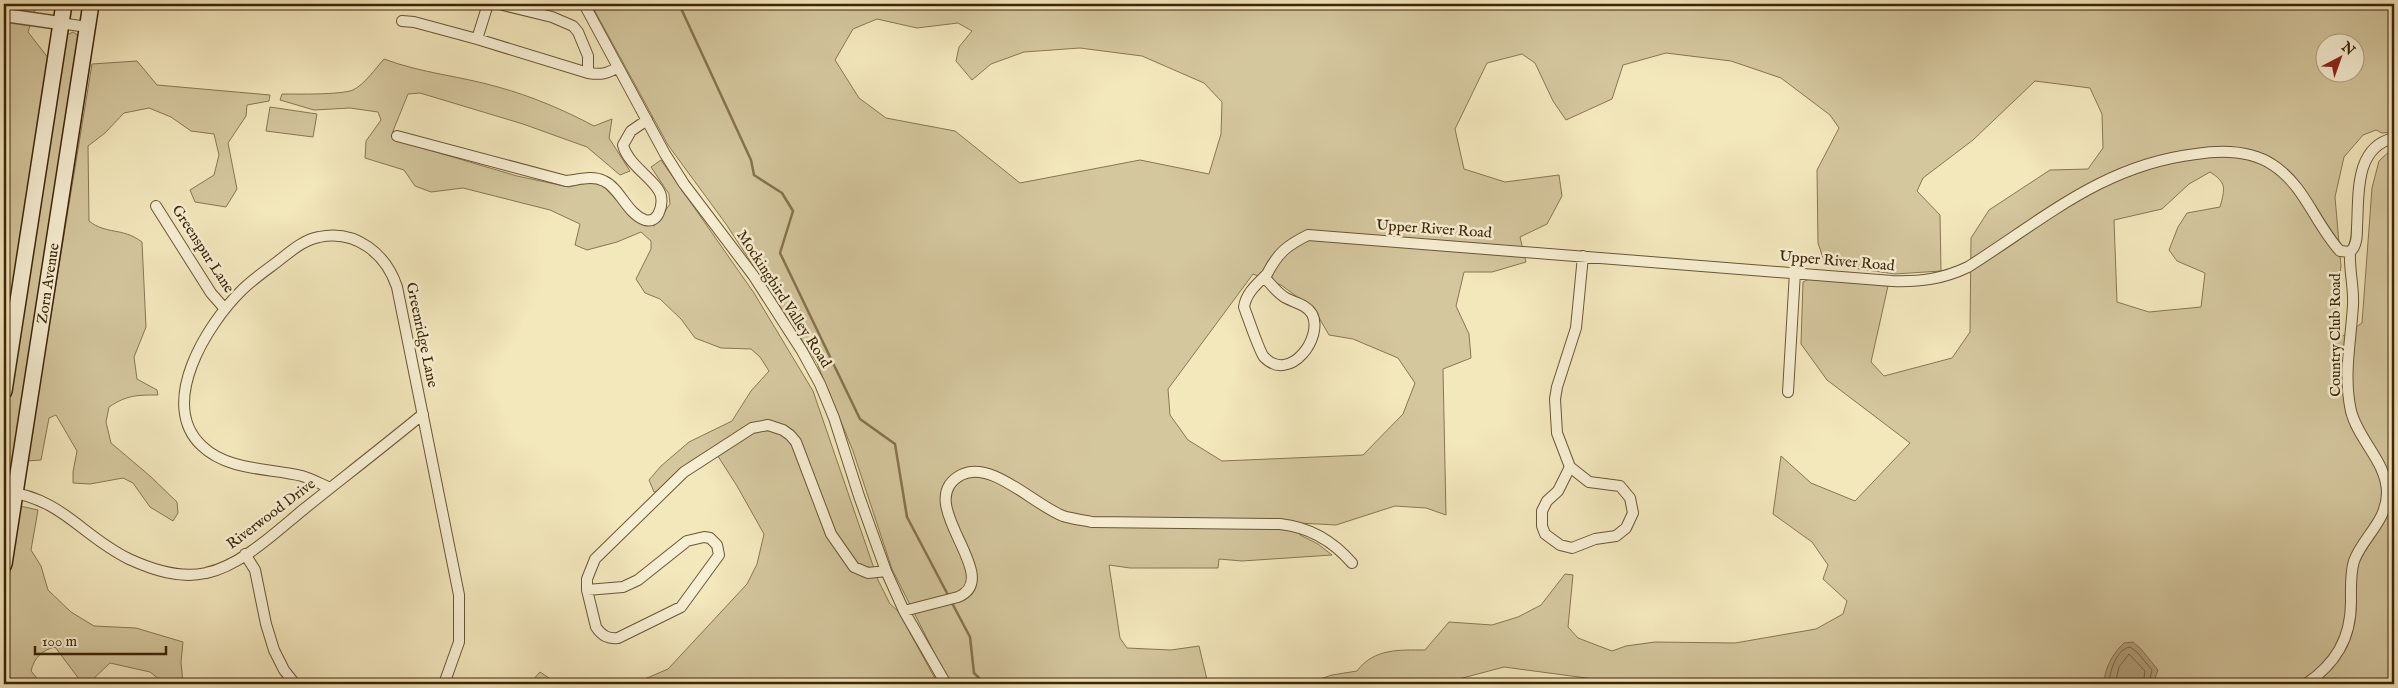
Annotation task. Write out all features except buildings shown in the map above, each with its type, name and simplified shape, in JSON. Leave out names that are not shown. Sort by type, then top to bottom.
[{"type":"main road","name":"Zorn Avenue","points":[[4,391],[64,4]]},
{"type":"main road","name":"Zorn Avenue","points":[[4,564],[9,492],[91,4]]},
{"type":"street","points":[[477,39],[488,4]]},
{"type":"street","points":[[499,4],[552,17],[573,26],[578,32],[588,56],[588,73]]},
{"type":"street","name":"Mockingbird Valley Road","points":[[584,4],[684,184],[753,275],[802,351],[820,384],[834,418],[886,571],[904,611],[946,684]]},
{"type":"street","points":[[4,15],[87,27]]},
{"type":"street","points":[[402,21],[414,22],[477,39],[588,73],[607,74],[618,67]]},
{"type":"street","points":[[397,136],[566,181],[588,178],[604,181],[638,216],[646,221],[652,220],[659,213],[662,206],[661,194],[625,154],[623,145],[631,131],[647,120]]},
{"type":"street","name":"Country Club Road","points":[[2306,684],[2325,669],[2335,658],[2344,642],[2350,621],[2351,574],[2354,561],[2379,522],[2386,500],[2386,483],[2383,472],[2356,424],[2349,397],[2348,379],[2353,303],[2350,252],[2354,248],[2356,237],[2360,187],[2366,159],[2378,144],[2394,138]]},
{"type":"street","name":"Upper River Road","points":[[1264,276],[1286,298],[1305,306],[1314,320],[1314,329],[1306,350],[1292,364],[1272,364],[1262,356],[1244,307],[1245,300],[1276,257],[1289,244],[1308,235],[1914,281],[1940,278],[1968,267],[2100,181],[2156,160],[2206,152],[2246,154],[2273,165],[2286,175],[2301,192],[2334,245],[2340,251],[2350,252]]},
{"type":"street","name":"Greenspur Lane","points":[[156,206],[211,293],[225,309]]},
{"type":"street","name":"Greenridge Lane","points":[[330,488],[303,476],[220,459],[203,447],[190,431],[183,405],[186,383],[212,327],[242,290],[263,272],[306,241],[320,237],[341,236],[363,244],[380,255],[394,277],[459,595],[458,642],[444,684]]},
{"type":"street","points":[[1570,468],[1558,490],[1543,508],[1542,526],[1550,539],[1560,545],[1572,548],[1595,539],[1616,536],[1626,528],[1633,513],[1630,498],[1620,486],[1589,482],[1570,468],[1557,433],[1555,404],[1557,387],[1576,328],[1583,256]]},
{"type":"street","points":[[1788,392],[1795,272]]},
{"type":"street","name":"Riverwood Drive","points":[[9,492],[36,498],[51,505],[122,555],[156,570],[174,574],[204,574],[229,564],[245,554],[423,414]]},
{"type":"street","points":[[586,590],[624,587],[631,584],[687,541],[710,538],[718,544],[718,558],[681,607],[618,638],[605,636],[596,627],[586,590],[587,579],[595,559],[684,472],[752,428],[760,426],[776,427],[783,430],[796,442],[831,534],[854,567],[868,573],[886,571]]},
{"type":"street","points":[[904,611],[952,599],[966,594],[971,588],[972,571],[945,506],[945,496],[951,482],[969,471],[977,471],[997,477],[1064,516],[1092,522],[1150,524],[1271,523],[1301,527],[1344,554],[1352,564]]},
{"type":"street","points":[[245,554],[255,570],[266,624],[274,650],[284,670],[295,684]]},
{"type":"shaded area","points":[[4,4],[37,4],[28,32],[49,59],[4,347]]},
{"type":"shaded area","points":[[591,4],[2394,4],[2394,132],[2382,133],[2376,130],[2363,135],[2344,157],[2335,197],[2341,266],[2332,343],[2362,323],[2372,188],[2379,161],[2394,147],[2394,684],[1631,684],[1504,667],[1440,684],[1305,684],[1332,675],[1357,671],[1364,663],[1379,654],[1425,650],[1449,622],[1492,625],[1518,617],[1541,605],[1565,574],[1573,575],[1568,627],[1578,638],[1612,651],[1626,646],[1655,642],[1735,643],[1816,629],[1843,614],[1847,601],[1823,579],[1828,565],[1812,542],[1773,514],[1781,456],[1811,483],[1855,501],[1910,443],[1827,380],[1801,344],[1803,282],[1813,277],[1888,286],[1871,362],[1884,376],[1952,358],[1970,332],[1971,238],[1989,210],[2050,170],[2088,169],[2103,148],[2102,114],[2090,88],[2035,81],[1973,140],[1923,178],[1917,191],[1940,215],[1941,271],[1895,274],[1825,264],[1818,243],[1817,170],[1839,128],[1830,115],[1781,78],[1731,61],[1666,53],[1623,65],[1612,99],[1566,120],[1553,101],[1535,63],[1522,54],[1487,63],[1455,129],[1464,169],[1505,182],[1559,175],[1562,196],[1547,224],[1520,237],[1526,262],[1492,272],[1464,272],[1456,306],[1469,334],[1471,358],[1443,369],[1446,515],[1426,508],[1395,506],[1336,525],[1298,523],[1300,535],[1318,544],[1332,555],[1242,561],[1219,559],[1218,568],[1130,568],[1109,565],[1120,638],[1127,648],[1171,650],[1199,646],[1208,684],[950,684],[892,569],[853,451],[817,363],[726,224],[668,145]],"holes":[[[877,19],[917,28],[958,23],[972,31],[959,47],[956,61],[972,80],[991,64],[1024,52],[1080,48],[1142,56],[1204,83],[1222,102],[1221,134],[1209,174],[1140,160],[1020,183],[955,131],[886,118],[859,98],[835,60],[853,29]],[[2210,172],[2219,179],[2223,186],[2224,190],[2220,207],[2187,213],[2178,227],[2169,250],[2177,261],[2205,273],[2201,307],[2149,312],[2117,302],[2114,220],[2162,209],[2189,184]],[[1253,274],[1281,285],[1314,309],[1329,335],[1353,339],[1398,358],[1415,383],[1403,414],[1363,455],[1222,461],[1188,440],[1170,415],[1168,389]]]},
{"type":"shaded area","points":[[73,32],[79,36],[10,479],[4,480],[4,415],[65,36]]},
{"type":"shaded area","points":[[384,59],[412,68],[484,83],[523,95],[571,114],[594,126],[612,119],[609,138],[630,171],[620,175],[587,147],[523,124],[420,93],[408,94],[393,131],[395,140],[517,176],[569,187],[591,182],[603,186],[636,220],[654,226],[670,204],[669,194],[651,167],[661,160],[754,293],[813,391],[878,580],[890,604],[898,611],[938,684],[633,684],[668,669],[747,584],[757,564],[764,534],[714,450],[662,490],[654,492],[649,480],[661,466],[689,442],[732,421],[751,391],[769,371],[760,357],[751,349],[721,348],[695,338],[681,319],[660,299],[645,293],[636,279],[651,249],[651,241],[641,232],[617,242],[587,250],[575,245],[580,224],[550,210],[463,188],[431,192],[415,186],[404,170],[365,158],[366,141],[381,120],[378,112],[350,108],[314,110],[280,100],[282,94],[347,92],[353,90],[366,80]]},
{"type":"shaded area","points":[[137,61],[157,85],[270,95],[269,101],[247,105],[246,116],[228,143],[237,189],[226,207],[195,202],[190,190],[214,175],[219,155],[214,134],[191,131],[171,117],[149,108],[124,113],[105,133],[88,146],[89,221],[102,228],[128,234],[142,242],[146,327],[134,357],[137,379],[157,390],[158,395],[132,396],[115,403],[109,407],[106,422],[111,443],[177,502],[178,513],[173,521],[150,507],[133,483],[123,478],[90,484],[73,483],[77,451],[56,415],[49,418],[41,460],[27,461],[92,64]]},
{"type":"shaded area","points":[[270,107],[317,114],[313,137],[266,131]]},
{"type":"shaded area","points":[[20,506],[38,510],[31,550],[41,566],[48,590],[71,612],[94,626],[136,628],[183,642],[181,662],[183,684],[165,684],[150,672],[110,663],[92,680],[79,679],[55,647],[39,655],[32,666],[31,671],[42,684],[4,684],[4,611]]},
{"type":"shaded area","points":[[540,672],[558,684],[529,684]]},
{"type":"water","points":[[2133,642],[2158,670],[2153,684],[2104,684],[2107,667],[2113,656],[2124,643]]},
{"type":"waterway","points":[[679,4],[751,160],[754,175],[782,193],[793,211],[780,253],[860,419],[895,444],[907,517],[948,595]]},
{"type":"waterway","points":[[952,603],[970,637],[974,673],[985,684]]}]
